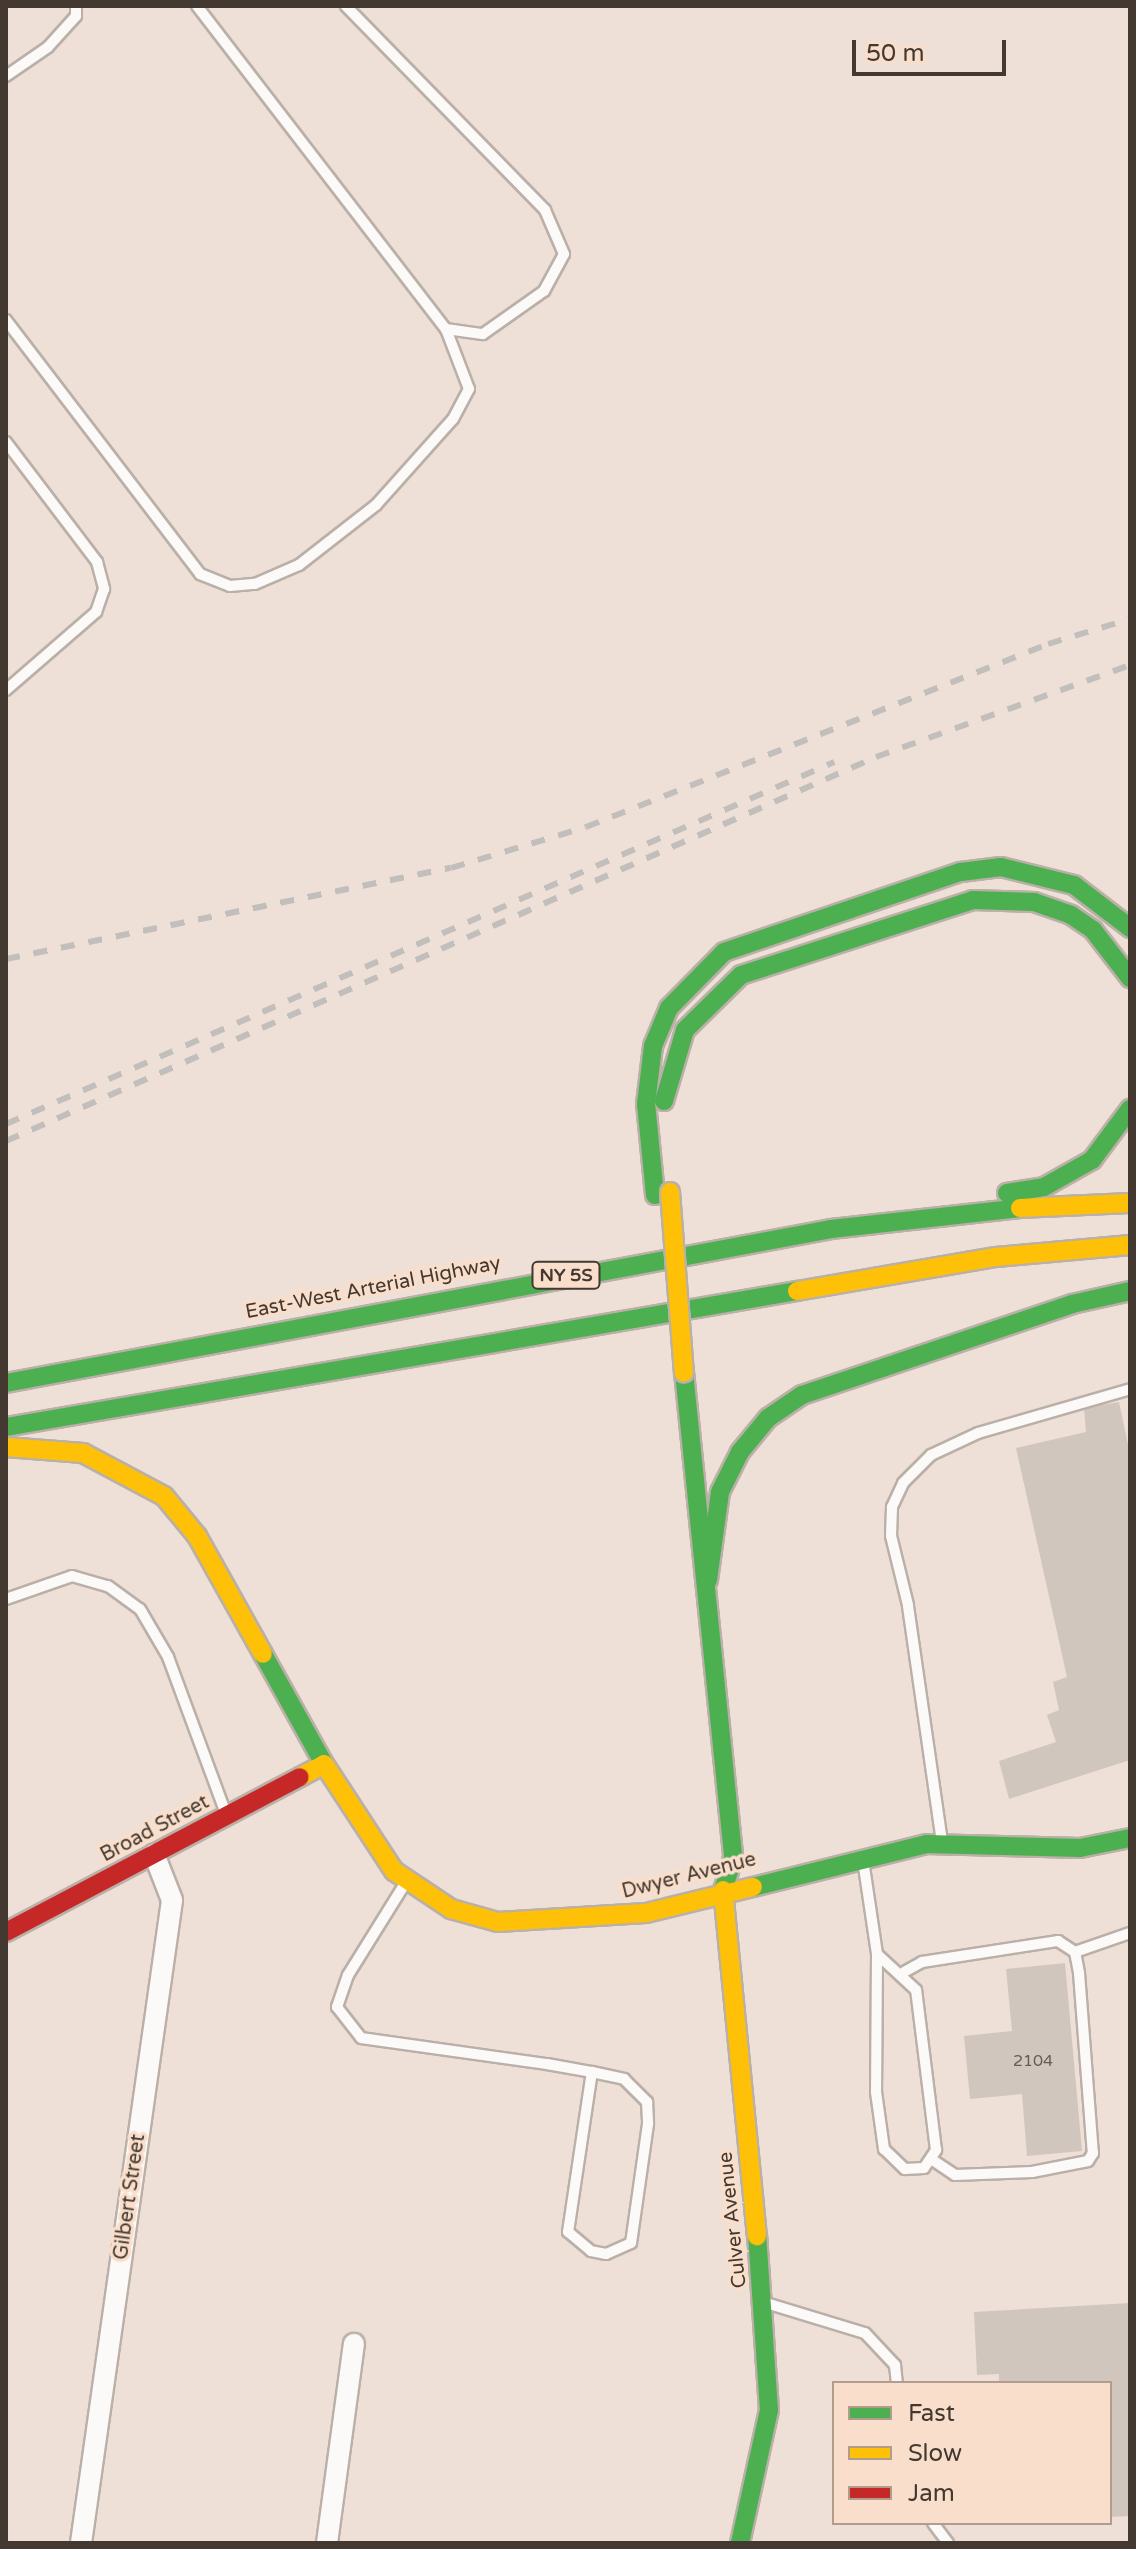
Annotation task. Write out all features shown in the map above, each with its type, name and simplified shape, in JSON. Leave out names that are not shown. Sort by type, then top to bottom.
[{"type":"main road","points":[[723,1890],[713,1871],[662,1194],[646,1104],[653,1046],[669,1008],[724,952],[961,872],[1001,867],[1074,885],[1113,909],[1130,928]]},
{"type":"main road","points":[[662,1194],[664,1096],[671,1064],[685,1030],[708,1001],[761,965],[917,915],[999,898],[1071,915],[1093,930],[1130,978]]},
{"type":"main road","points":[[883,1221],[1070,1176],[1092,1160],[1130,1109]]},
{"type":"main road","name":"East-West Arterial Highway","points":[[6,1383],[431,1299],[883,1221],[1130,1203]]},
{"type":"main road","points":[[6,1427],[996,1257],[1130,1245]]},
{"type":"main road","points":[[708,1580],[720,1492],[740,1452],[768,1418],[802,1395],[1072,1304],[1130,1291]]},
{"type":"main road","points":[[676,1372],[708,1580],[733,1858],[723,1890]]},
{"type":"main road","name":"Dwyer Avenue","points":[[6,1447],[83,1453],[164,1496],[197,1536],[369,1841],[407,1881],[451,1909],[498,1922],[541,1923],[646,1913],[723,1890],[942,1842],[1080,1848],[1130,1838]]},
{"type":"main road","name":"Broad Street","points":[[6,1932],[324,1764]]},
{"type":"main road","name":"Culver Avenue","points":[[723,1890],[763,2302],[769,2410],[740,2543]]},
{"type":"street","name":"Gilbert Street","points":[[81,2543],[172,1900],[154,1854]]},
{"type":"street","points":[[327,2543],[354,2344]]},
{"type":"lane","points":[[6,76],[48,47],[76,16],[76,6]]},
{"type":"lane","points":[[6,320],[200,574],[230,586],[255,584],[299,565],[376,505],[453,419],[469,389],[446,329],[197,6]]},
{"type":"lane","points":[[346,6],[545,210],[564,254],[544,291],[483,334],[446,329]]},
{"type":"lane","points":[[6,442],[97,562],[104,589],[96,612],[6,690]]},
{"type":"lane","points":[[942,1842],[908,1605],[891,1536],[892,1507],[903,1483],[931,1455],[978,1433],[1130,1389]]},
{"type":"lane","points":[[6,1599],[72,1576],[108,1586],[140,1609],[168,1657],[227,1815]]},
{"type":"lane","points":[[862,1858],[877,1954],[876,2092],[884,2149],[905,2169],[934,2161],[955,2175],[1032,2172],[1088,2161],[1093,2153],[1075,1952]]},
{"type":"lane","points":[[407,1881],[348,1975],[337,2007],[361,2038],[592,2072],[624,2079],[647,2102],[631,2243],[606,2254],[591,2251],[568,2232],[592,2072]]},
{"type":"lane","points":[[1075,1952],[1130,1933]]},
{"type":"lane","points":[[904,1972],[922,1962],[1058,1941],[1075,1952]]},
{"type":"lane","points":[[877,1954],[904,1972],[916,1990],[934,2161]]},
{"type":"lane","points":[[763,2302],[865,2333],[895,2365],[897,2381]]},
{"type":"lane","points":[[934,2525],[948,2543]]},
{"type":"building","points":[[1119,1402],[1130,1454],[1130,1760],[1009,1799],[999,1761],[1056,1742],[1047,1715],[1059,1710],[1053,1682],[1067,1677],[1016,1448],[1086,1432],[1084,1408]]},
{"type":"building","points":[[1065,1963],[1082,2151],[1027,2156],[1022,2094],[970,2099],[964,2036],[1012,2031],[1006,1969]]},
{"type":"building","points":[[1130,2303],[1130,2516],[1112,2517],[1112,2381],[999,2381],[999,2374],[977,2375],[974,2312]]},
{"type":"railway","points":[[6,959],[451,868],[586,827],[1048,644],[1130,619]]},
{"type":"railway","points":[[6,1141],[876,757],[1130,665]]},
{"type":"railway","points":[[6,1124],[834,762]]},
{"type":"traffic: fast","points":[[655,1195],[646,1104],[653,1046],[669,1008],[724,952],[961,872],[1001,867],[1074,885],[1130,928]]},
{"type":"traffic: fast","points":[[664,1101],[685,1030],[741,975],[973,900],[1034,902],[1071,915],[1093,930],[1130,978]]},
{"type":"traffic: fast","points":[[1007,1193],[1044,1187],[1092,1160],[1130,1109]]},
{"type":"traffic: fast","points":[[6,1383],[831,1229],[1020,1208]]},
{"type":"traffic: fast","points":[[6,1427],[797,1291]]},
{"type":"traffic: fast","points":[[708,1580],[720,1492],[740,1452],[768,1418],[802,1395],[1072,1304],[1130,1291]]},
{"type":"traffic: fast","points":[[684,1372],[733,1858],[723,1890]]},
{"type":"traffic: fast","points":[[263,1654],[324,1764]]},
{"type":"traffic: fast","points":[[753,1887],[927,1844],[1080,1848],[1130,1838]]},
{"type":"traffic: fast","points":[[740,2543],[769,2410],[757,2236]]},
{"type":"traffic: slow","points":[[670,1192],[684,1372]]},
{"type":"traffic: slow","points":[[1020,1208],[1130,1203]]},
{"type":"traffic: slow","points":[[797,1291],[996,1257],[1130,1245]]},
{"type":"traffic: slow","points":[[6,1447],[83,1453],[164,1496],[197,1536],[263,1654]]},
{"type":"traffic: slow","points":[[300,1777],[324,1764],[394,1871],[451,1909],[498,1922],[646,1913],[753,1887]]},
{"type":"traffic: slow","points":[[723,1890],[757,2236]]},
{"type":"traffic: jam","points":[[6,1932],[300,1777]]}]
